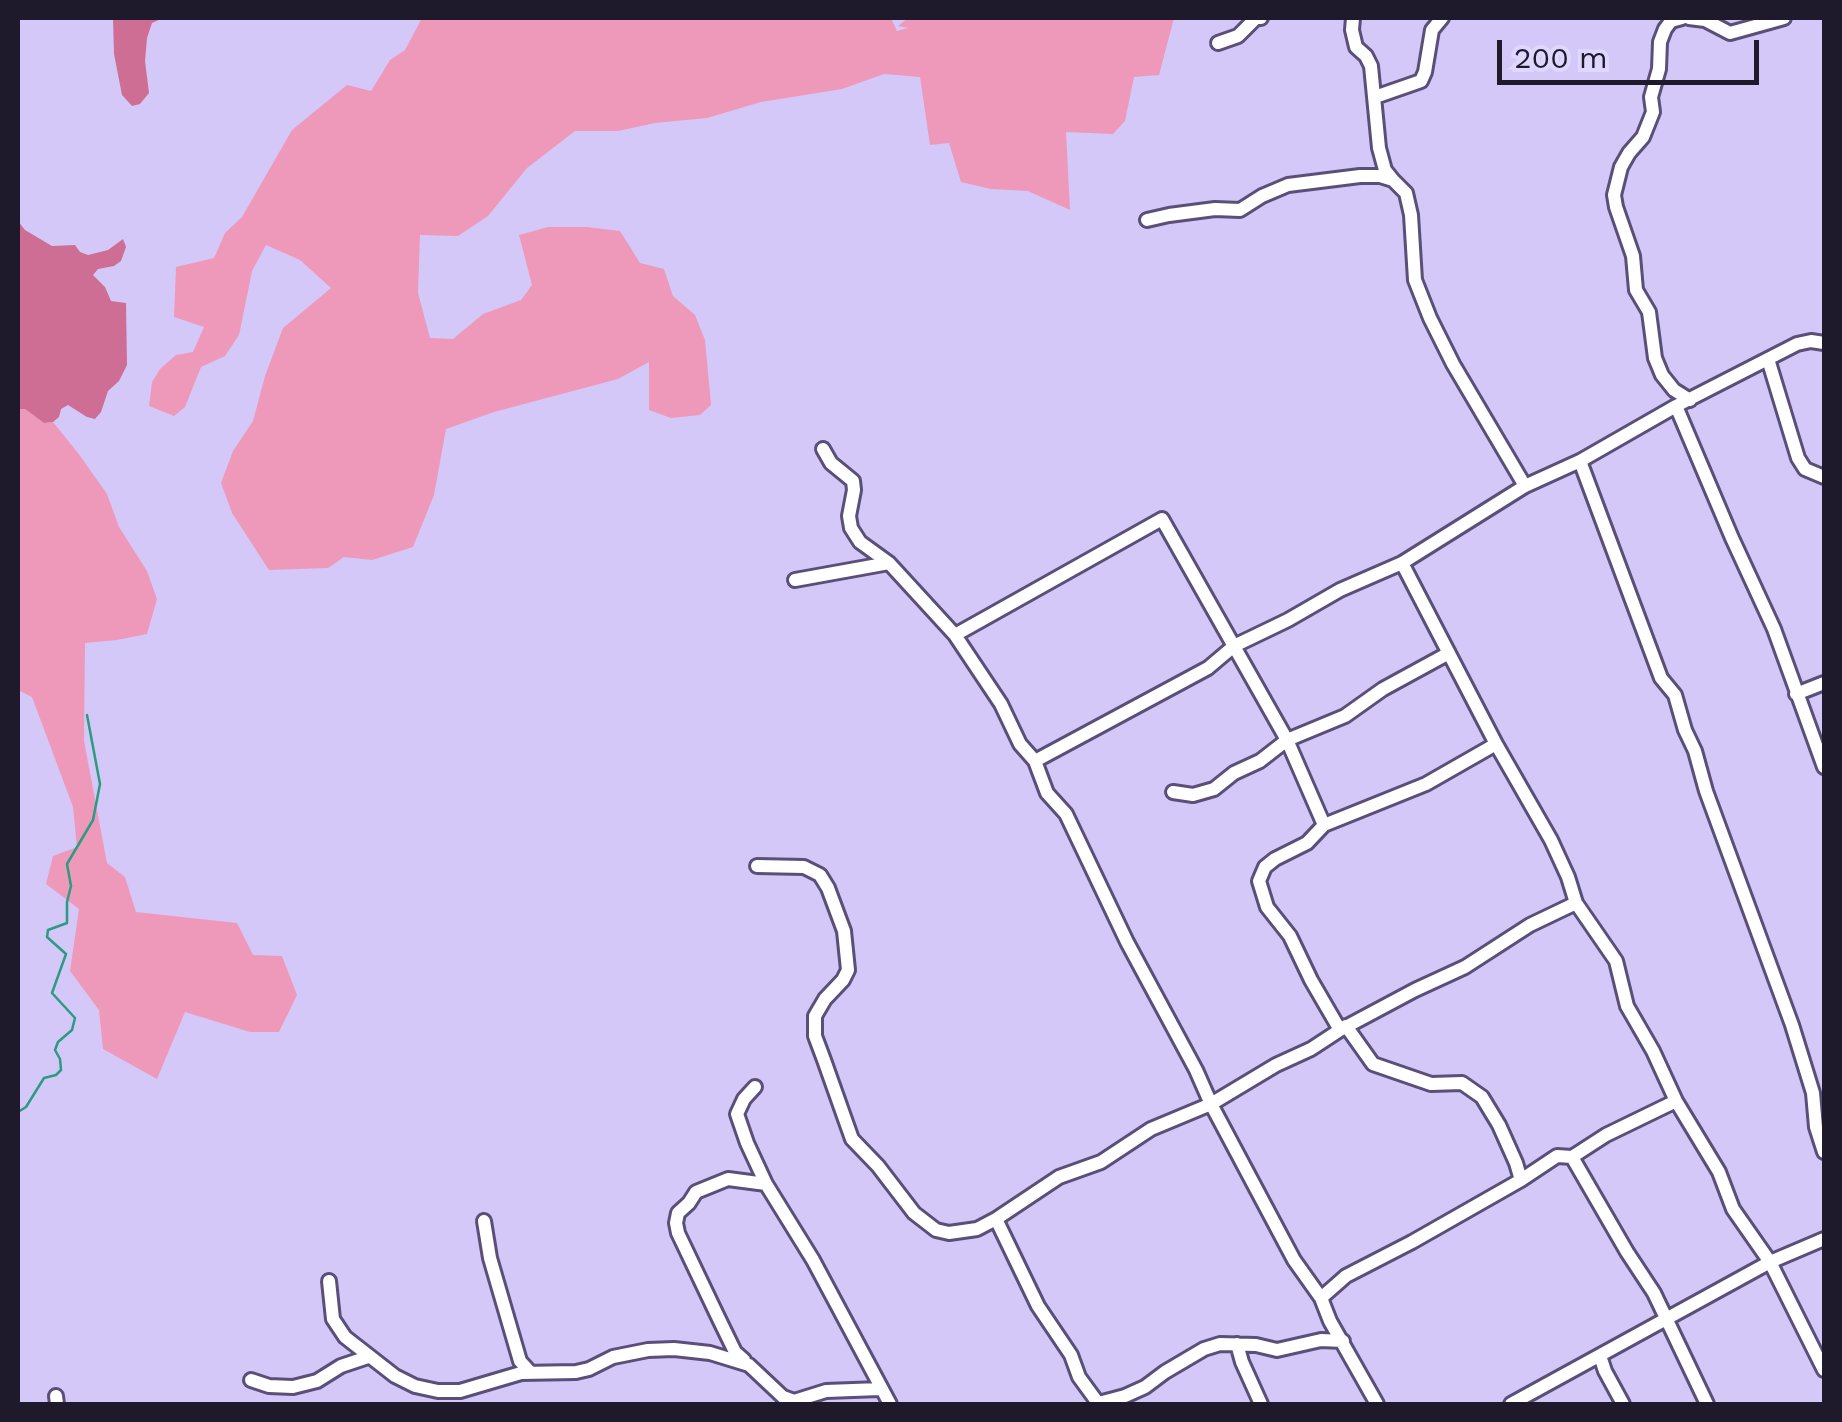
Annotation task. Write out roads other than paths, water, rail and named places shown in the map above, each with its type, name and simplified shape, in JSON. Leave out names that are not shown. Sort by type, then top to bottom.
[{"type":"street","points":[[1218,43],[1238,36],[1256,18],[1261,18]]},
{"type":"street","points":[[1353,18],[1356,47],[1371,66],[1384,170],[1406,193],[1415,280],[1453,364],[1525,486]]},
{"type":"street","points":[[1374,97],[1421,82],[1432,30],[1442,18]]},
{"type":"street","points":[[1690,400],[1674,390],[1662,375],[1648,312],[1636,290],[1633,256],[1614,195],[1621,168],[1643,137],[1653,112],[1651,97],[1660,69],[1664,28],[1671,21],[1686,18],[1705,20],[1730,33],[1784,18]]},
{"type":"street","points":[[1147,220],[1215,209],[1240,210],[1288,185],[1360,176],[1393,180]]},
{"type":"street","points":[[1036,762],[1208,668],[1234,646],[1340,590],[1402,564],[1525,486],[1798,344],[1824,343]]},
{"type":"street","points":[[1768,359],[1798,458],[1804,469],[1824,477]]},
{"type":"street","points":[[1676,406],[1774,629],[1824,767]]},
{"type":"street","points":[[823,449],[831,464],[853,482],[849,516],[860,542],[889,562],[955,635],[1001,704],[1020,744],[1036,762],[1047,793],[1066,814],[1127,942],[1294,1260],[1321,1298],[1378,1404]]},
{"type":"street","points":[[1580,460],[1661,678],[1675,695],[1803,1066],[1819,1091],[1816,1126],[1824,1152]]},
{"type":"street","points":[[955,635],[1162,520],[1287,740],[1324,825]]},
{"type":"street","points":[[795,580],[889,562]]},
{"type":"street","points":[[1402,564],[1551,840],[1576,903],[1616,961],[1628,1006],[1676,1101],[1719,1172],[1734,1209],[1770,1262],[1824,1370]]},
{"type":"street","points":[[1174,792],[1193,796],[1214,788],[1287,740],[1345,716],[1383,689],[1449,652]]},
{"type":"street","points":[[1796,694],[1824,683]]},
{"type":"street","points":[[1496,744],[1426,784],[1324,825],[1307,843],[1275,859],[1259,881],[1267,907],[1290,936],[1311,980],[1373,1064],[1431,1084],[1462,1084],[1482,1097],[1499,1125],[1521,1180]]},
{"type":"street","points":[[757,866],[804,867],[820,875],[844,932],[848,970],[818,1009],[815,1036],[852,1138],[914,1213],[936,1230],[949,1234],[976,1229],[996,1219],[1059,1176],[1101,1162],[1152,1129],[1211,1104],[1343,1028],[1465,968],[1530,925],[1576,903]]},
{"type":"street","points":[[755,1087],[737,1114],[766,1184],[813,1260],[890,1404]]},
{"type":"street","points":[[1321,1298],[1346,1276],[1412,1242],[1557,1156],[1572,1157],[1606,1135],[1676,1101]]},
{"type":"street","points":[[1572,1157],[1654,1293],[1707,1404]]},
{"type":"street","points":[[766,1184],[728,1178],[696,1192],[678,1213],[676,1222],[735,1352],[783,1397],[794,1401],[826,1391],[880,1389]]},
{"type":"street","points":[[996,1219],[1038,1306],[1097,1404],[1146,1387],[1204,1349],[1220,1344],[1277,1350],[1321,1340],[1343,1341]]},
{"type":"street","points":[[484,1221],[490,1258],[520,1361],[531,1372]]},
{"type":"street","points":[[1511,1404],[1770,1262],[1824,1239]]},
{"type":"street","points":[[329,1281],[333,1319],[345,1336],[395,1376],[438,1391],[460,1391],[520,1373],[576,1372],[648,1350],[710,1353],[749,1365]]},
{"type":"street","points":[[1237,1344],[1261,1404]]},
{"type":"street","points":[[1600,1356],[1623,1404]]},
{"type":"street","points":[[251,1380],[294,1388],[368,1357]]},
{"type":"waterway","points":[[18,1112],[26,1107],[44,1078],[61,1070],[55,1050],[72,1030],[75,1018],[52,993],[66,954],[47,937],[48,930],[67,923],[71,886],[67,864],[93,820],[100,784],[87,715]]}]
